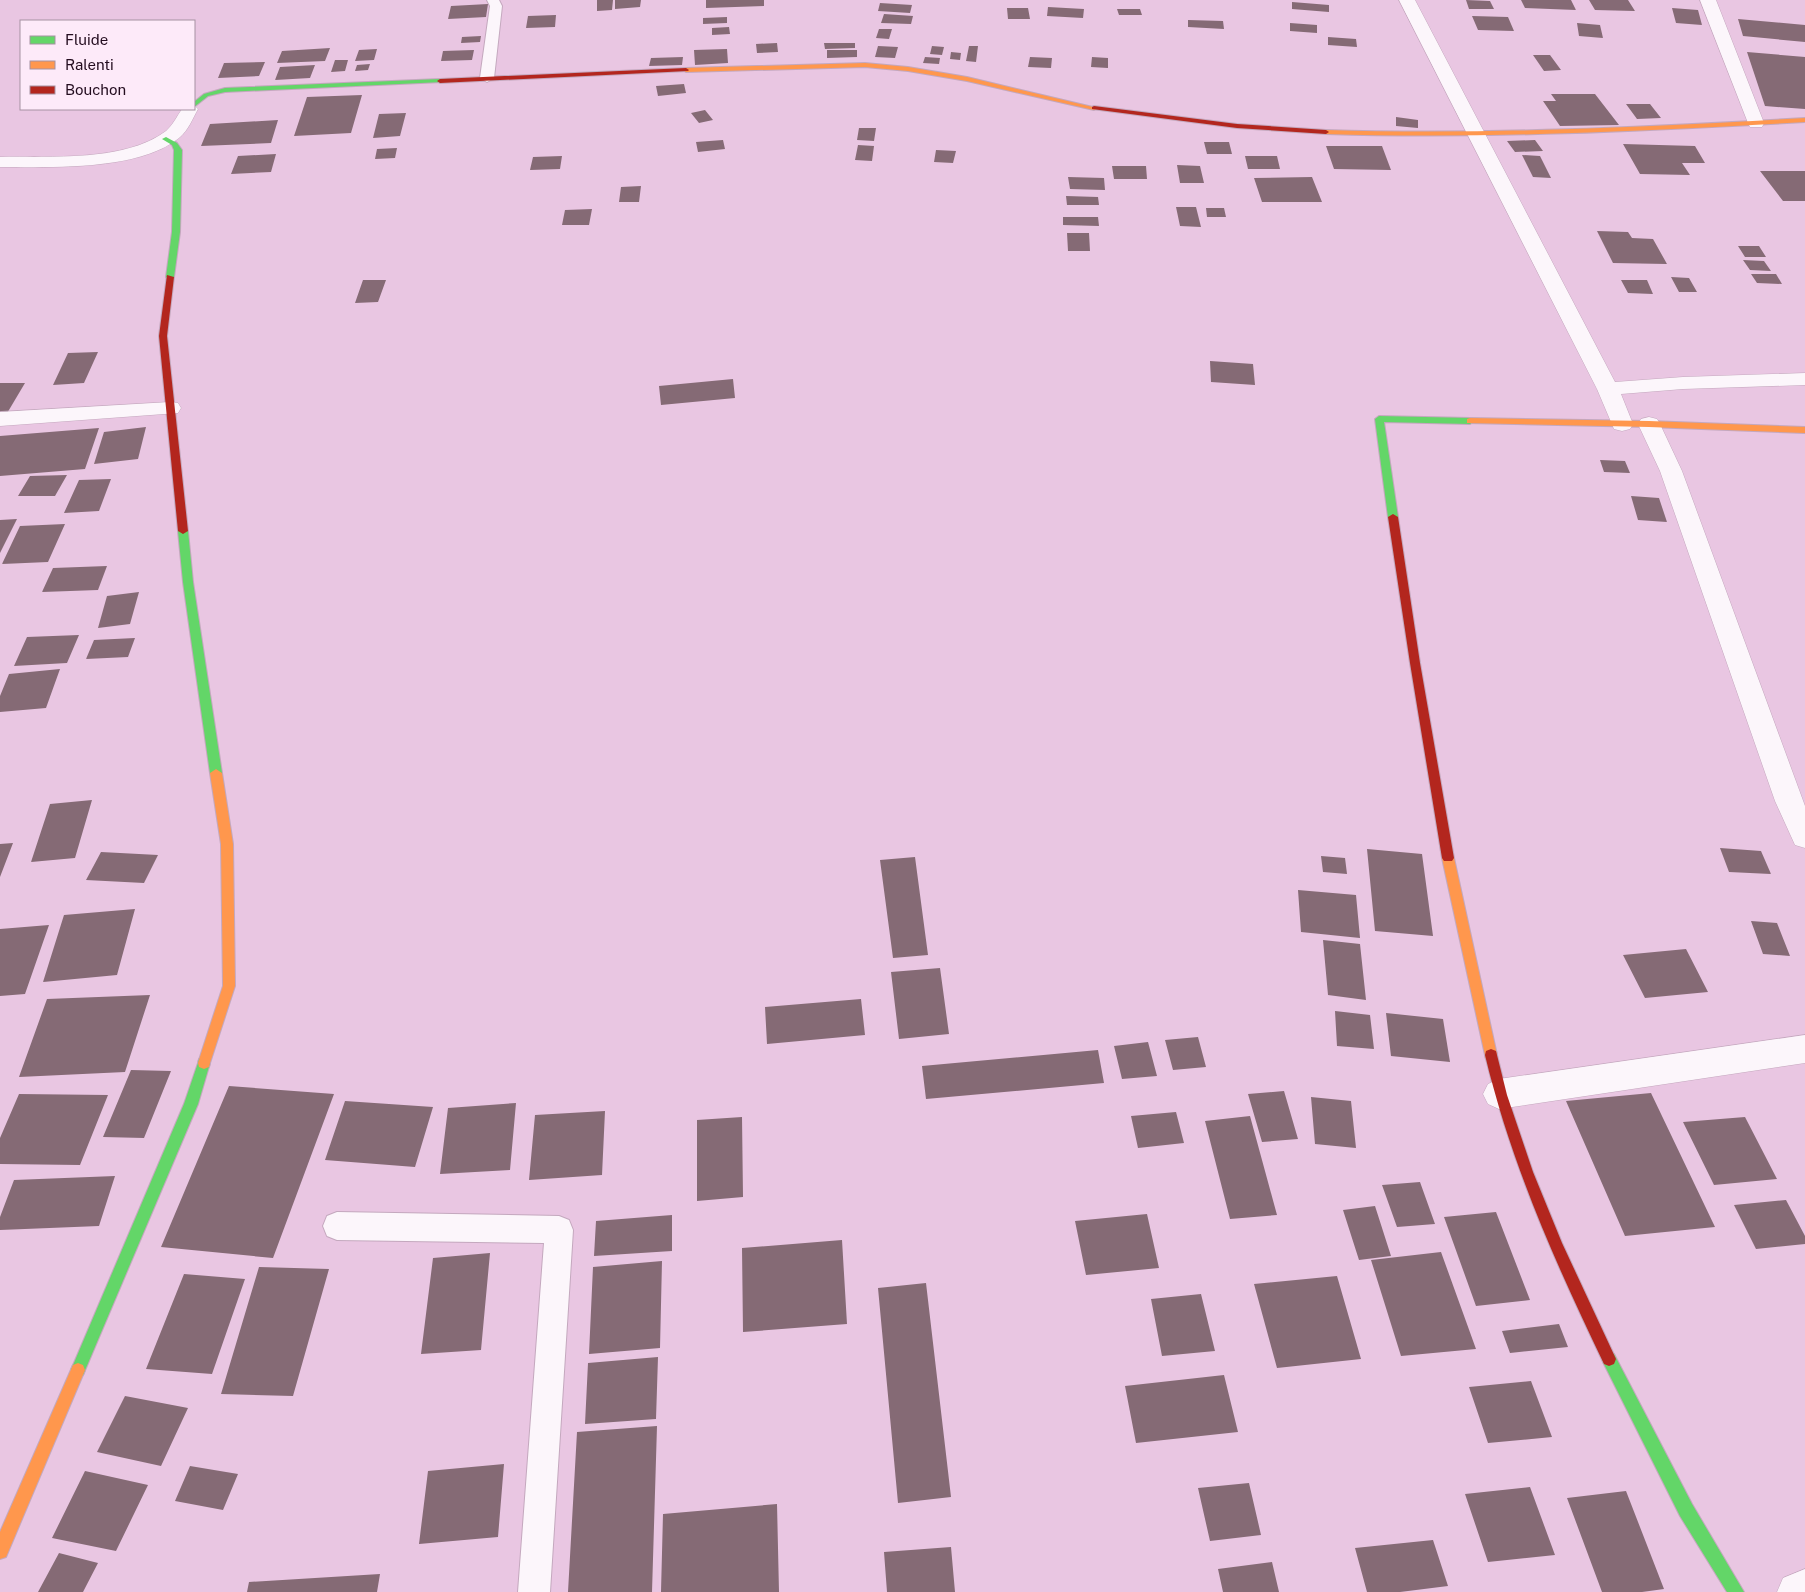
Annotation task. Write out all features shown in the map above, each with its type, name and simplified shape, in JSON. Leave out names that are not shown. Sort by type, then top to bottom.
[{"type":"street","points":[[1407,0],[1608,389],[1622,424]]},
{"type":"street","points":[[1708,0],[1756,123]]},
{"type":"street","points":[[195,104],[206,95],[225,90],[487,78],[865,65],[908,68],[967,79],[1083,107],[1237,126],[1370,134],[1658,128],[1805,120]]},
{"type":"street","points":[[0,162],[101,158],[130,154],[156,146],[166,139],[174,133],[189,110]]},
{"type":"street","points":[[0,1551],[191,1104],[229,986],[227,844],[188,582],[163,336],[176,232],[178,150],[175,144],[166,139]]},
{"type":"street","points":[[1608,389],[1684,383],[1805,379]]},
{"type":"street","points":[[0,419],[170,408]]},
{"type":"street","points":[[1736,1592],[1686,1510],[1616,1375],[1548,1231],[1498,1094],[1442,829],[1415,663],[1380,419],[1649,424],[1805,430]]},
{"type":"street","points":[[1649,424],[1671,471],[1789,801],[1805,837]]},
{"type":"street","points":[[1498,1094],[1805,1049]]},
{"type":"street","points":[[1796,1592],[1805,1589]]},
{"type":"lane","points":[[487,78],[496,6],[493,0]]},
{"type":"lane","points":[[337,1226],[559,1230],[534,1592]]},
{"type":"building","points":[[597,0],[613,0],[612,10],[597,11]]},
{"type":"building","points":[[615,0],[641,0],[640,7],[615,9]]},
{"type":"building","points":[[706,0],[764,0],[764,6],[706,8]]},
{"type":"building","points":[[1466,0],[1490,1],[1494,9],[1469,9]]},
{"type":"building","points":[[1521,0],[1571,0],[1576,10],[1525,8]]},
{"type":"building","points":[[1589,0],[1628,0],[1635,11],[1595,10]]},
{"type":"building","points":[[1292,2],[1329,5],[1329,12],[1292,9]]},
{"type":"building","points":[[880,3],[912,5],[910,13],[878,11]]},
{"type":"building","points":[[488,4],[486,17],[448,19],[451,6]]},
{"type":"building","points":[[1048,7],[1084,9],[1083,18],[1047,16]]},
{"type":"building","points":[[1007,8],[1028,8],[1030,19],[1008,19]]},
{"type":"building","points":[[1672,8],[1698,10],[1702,25],[1676,23]]},
{"type":"building","points":[[1117,9],[1140,9],[1142,15],[1119,15]]},
{"type":"building","points":[[884,14],[913,16],[911,24],[881,23]]},
{"type":"building","points":[[556,15],[555,27],[526,28],[528,16]]},
{"type":"building","points":[[1472,16],[1508,17],[1514,31],[1478,30]]},
{"type":"building","points":[[727,17],[727,23],[703,24],[703,18]]},
{"type":"building","points":[[1738,19],[1805,25],[1805,42],[1743,36]]},
{"type":"building","points":[[1188,20],[1223,21],[1224,29],[1188,27]]},
{"type":"building","points":[[1290,23],[1317,25],[1317,33],[1290,31]]},
{"type":"building","points":[[1577,23],[1600,25],[1603,38],[1579,36]]},
{"type":"building","points":[[729,27],[730,34],[712,35],[712,28]]},
{"type":"building","points":[[879,29],[892,29],[889,39],[876,38]]},
{"type":"building","points":[[481,36],[480,42],[461,43],[462,37]]},
{"type":"building","points":[[1328,37],[1356,39],[1357,47],[1328,45]]},
{"type":"building","points":[[777,43],[778,52],[757,53],[756,44]]},
{"type":"building","points":[[824,43],[855,43],[855,48],[825,49]]},
{"type":"building","points":[[878,46],[898,47],[895,58],[875,57]]},
{"type":"building","points":[[932,46],[944,47],[942,55],[930,54]]},
{"type":"building","points":[[969,46],[978,46],[976,62],[966,61]]},
{"type":"building","points":[[330,48],[325,61],[277,63],[282,51]]},
{"type":"building","points":[[377,49],[374,60],[355,61],[359,50]]},
{"type":"building","points":[[727,49],[728,63],[695,65],[694,50]]},
{"type":"building","points":[[474,50],[472,60],[441,61],[443,51]]},
{"type":"building","points":[[827,50],[857,50],[857,57],[827,58]]},
{"type":"building","points":[[951,52],[961,53],[960,60],[950,59]]},
{"type":"building","points":[[1747,52],[1805,57],[1805,109],[1765,106]]},
{"type":"building","points":[[1533,55],[1550,55],[1561,70],[1544,71]]},
{"type":"building","points":[[683,57],[682,65],[649,66],[651,58]]},
{"type":"building","points":[[925,57],[940,58],[939,64],[923,63]]},
{"type":"building","points":[[1030,57],[1052,58],[1051,68],[1028,67]]},
{"type":"building","points":[[1092,57],[1108,58],[1108,68],[1091,67]]},
{"type":"building","points":[[335,60],[348,60],[345,71],[331,72]]},
{"type":"building","points":[[265,62],[259,76],[218,78],[224,63]]},
{"type":"building","points":[[370,64],[368,70],[355,71],[357,65]]},
{"type":"building","points":[[315,65],[310,78],[275,80],[280,67]]},
{"type":"building","points":[[684,84],[686,93],[658,96],[656,86]]},
{"type":"building","points":[[1551,94],[1595,94],[1619,125],[1560,126],[1543,101],[1556,101]]},
{"type":"building","points":[[362,95],[351,133],[294,136],[307,97]]},
{"type":"building","points":[[1626,104],[1650,104],[1661,118],[1637,119]]},
{"type":"building","points":[[705,110],[713,120],[699,123],[691,113]]},
{"type":"building","points":[[406,113],[400,136],[373,138],[379,114]]},
{"type":"building","points":[[1396,117],[1418,120],[1418,128],[1396,126]]},
{"type":"building","points":[[278,120],[271,143],[201,146],[210,124]]},
{"type":"building","points":[[859,128],[876,128],[874,141],[857,140]]},
{"type":"building","points":[[723,140],[725,149],[698,152],[696,142]]},
{"type":"building","points":[[1535,140],[1543,151],[1515,152],[1507,141]]},
{"type":"building","points":[[1204,142],[1229,142],[1232,154],[1207,154]]},
{"type":"building","points":[[1623,144],[1695,146],[1705,163],[1682,163],[1690,175],[1640,174]]},
{"type":"building","points":[[858,145],[874,146],[872,161],[855,160]]},
{"type":"building","points":[[1326,146],[1382,146],[1391,170],[1334,169]]},
{"type":"building","points":[[397,148],[395,158],[375,159],[377,149]]},
{"type":"building","points":[[936,150],[956,151],[953,163],[934,162]]},
{"type":"building","points":[[276,154],[271,172],[231,174],[238,156]]},
{"type":"building","points":[[1522,155],[1540,156],[1551,178],[1533,177]]},
{"type":"building","points":[[562,156],[560,169],[530,170],[533,157]]},
{"type":"building","points":[[1245,156],[1277,156],[1280,169],[1248,169]]},
{"type":"building","points":[[1177,165],[1200,166],[1204,183],[1180,183]]},
{"type":"building","points":[[1112,166],[1146,166],[1147,179],[1114,179]]},
{"type":"building","points":[[1760,171],[1805,171],[1805,201],[1783,201]]},
{"type":"building","points":[[1068,177],[1104,178],[1105,190],[1070,189]]},
{"type":"building","points":[[1312,177],[1322,202],[1262,202],[1254,178]]},
{"type":"building","points":[[641,186],[639,202],[619,202],[621,187]]},
{"type":"building","points":[[1066,196],[1098,197],[1099,205],[1067,205]]},
{"type":"building","points":[[1176,207],[1196,207],[1201,227],[1180,226]]},
{"type":"building","points":[[1206,208],[1224,208],[1226,217],[1207,217]]},
{"type":"building","points":[[592,209],[589,225],[562,225],[565,210]]},
{"type":"building","points":[[1063,217],[1098,217],[1099,226],[1063,225]]},
{"type":"building","points":[[1597,231],[1628,232],[1632,238],[1653,239],[1667,264],[1613,263]]},
{"type":"building","points":[[1067,233],[1089,233],[1090,251],[1068,251]]},
{"type":"building","points":[[1738,246],[1759,246],[1766,257],[1745,257]]},
{"type":"building","points":[[1743,260],[1764,261],[1771,271],[1750,270]]},
{"type":"building","points":[[1751,274],[1776,274],[1782,284],[1757,283]]},
{"type":"building","points":[[1671,277],[1689,278],[1697,292],[1679,292]]},
{"type":"building","points":[[363,280],[386,280],[378,302],[355,303]]},
{"type":"building","points":[[1621,280],[1647,280],[1653,294],[1628,293]]},
{"type":"building","points":[[98,352],[84,383],[53,385],[68,353]]},
{"type":"building","points":[[1210,361],[1253,364],[1255,385],[1211,382]]},
{"type":"building","points":[[733,379],[735,398],[661,405],[659,386]]},
{"type":"building","points":[[0,383],[25,383],[6,415],[0,415]]},
{"type":"building","points":[[146,427],[138,459],[94,464],[104,432]]},
{"type":"building","points":[[99,428],[85,469],[0,476],[0,436]]},
{"type":"building","points":[[1600,460],[1625,461],[1630,473],[1604,472]]},
{"type":"building","points":[[67,475],[55,496],[18,496],[30,476]]},
{"type":"building","points":[[111,479],[99,511],[64,513],[79,480]]},
{"type":"building","points":[[1631,496],[1659,498],[1667,522],[1638,520]]},
{"type":"building","points":[[17,519],[0,553],[0,520]]},
{"type":"building","points":[[65,524],[48,562],[2,564],[20,526]]},
{"type":"building","points":[[107,566],[98,590],[42,592],[53,568]]},
{"type":"building","points":[[139,592],[130,624],[98,628],[107,596]]},
{"type":"building","points":[[79,635],[67,663],[14,666],[27,637]]},
{"type":"building","points":[[135,638],[128,657],[86,659],[94,640]]},
{"type":"building","points":[[60,669],[46,708],[0,712],[0,696],[9,674]]},
{"type":"building","points":[[92,800],[75,858],[31,862],[50,804]]},
{"type":"building","points":[[13,843],[0,877],[0,844]]},
{"type":"building","points":[[1720,848],[1761,851],[1771,874],[1729,872]]},
{"type":"building","points":[[1367,849],[1422,854],[1433,936],[1375,931]]},
{"type":"building","points":[[101,852],[158,855],[144,883],[86,880]]},
{"type":"building","points":[[1321,856],[1345,858],[1347,874],[1323,872]]},
{"type":"building","points":[[915,857],[928,955],[893,958],[880,860]]},
{"type":"building","points":[[1298,890],[1356,895],[1360,938],[1301,932]]},
{"type":"building","points":[[135,909],[117,975],[43,982],[64,915]]},
{"type":"building","points":[[1751,921],[1777,923],[1790,956],[1763,954]]},
{"type":"building","points":[[49,925],[25,994],[0,996],[0,929]]},
{"type":"building","points":[[1323,940],[1360,944],[1366,1000],[1328,995]]},
{"type":"building","points":[[1686,949],[1708,992],[1645,998],[1623,955]]},
{"type":"building","points":[[940,968],[949,1034],[899,1039],[891,972]]},
{"type":"building","points":[[150,995],[125,1072],[19,1077],[47,999]]},
{"type":"building","points":[[861,999],[865,1035],[767,1044],[765,1007]]},
{"type":"building","points":[[1335,1011],[1370,1015],[1374,1049],[1337,1046]]},
{"type":"building","points":[[1386,1013],[1443,1019],[1450,1062],[1391,1056]]},
{"type":"building","points":[[1198,1037],[1206,1067],[1173,1070],[1165,1040]]},
{"type":"building","points":[[1148,1042],[1157,1076],[1122,1079],[1114,1046]]},
{"type":"building","points":[[1098,1050],[1104,1083],[926,1099],[922,1066]]},
{"type":"building","points":[[131,1070],[171,1071],[144,1138],[103,1137]]},
{"type":"building","points":[[229,1086],[334,1094],[273,1258],[161,1247]]},
{"type":"building","points":[[1284,1091],[1298,1139],[1262,1142],[1248,1094]]},
{"type":"building","points":[[1651,1093],[1715,1227],[1625,1236],[1566,1101]]},
{"type":"building","points":[[19,1094],[108,1095],[80,1165],[0,1164],[0,1138]]},
{"type":"building","points":[[1311,1097],[1351,1101],[1356,1148],[1315,1144]]},
{"type":"building","points":[[345,1101],[433,1107],[415,1167],[325,1160]]},
{"type":"building","points":[[516,1103],[510,1170],[440,1174],[448,1108]]},
{"type":"building","points":[[605,1111],[602,1175],[529,1180],[535,1115]]},
{"type":"building","points":[[1176,1112],[1184,1143],[1138,1148],[1131,1116]]},
{"type":"building","points":[[1250,1116],[1277,1215],[1230,1219],[1205,1121]]},
{"type":"building","points":[[742,1117],[743,1197],[697,1201],[697,1120]]},
{"type":"building","points":[[1745,1117],[1777,1179],[1714,1185],[1683,1122]]},
{"type":"building","points":[[115,1176],[99,1226],[0,1230],[0,1217],[14,1180]]},
{"type":"building","points":[[1420,1182],[1435,1224],[1397,1227],[1382,1185]]},
{"type":"building","points":[[1786,1200],[1805,1236],[1805,1244],[1756,1249],[1734,1205]]},
{"type":"building","points":[[1375,1206],[1391,1256],[1359,1260],[1343,1210]]},
{"type":"building","points":[[1496,1212],[1530,1300],[1476,1306],[1444,1217]]},
{"type":"building","points":[[1147,1214],[1159,1268],[1086,1275],[1075,1221]]},
{"type":"building","points":[[672,1215],[672,1251],[594,1256],[596,1221]]},
{"type":"building","points":[[842,1240],[847,1324],[743,1332],[742,1248]]},
{"type":"building","points":[[1441,1252],[1476,1349],[1401,1356],[1371,1260]]},
{"type":"building","points":[[490,1253],[481,1350],[421,1354],[433,1258]]},
{"type":"building","points":[[662,1261],[660,1348],[589,1354],[593,1267]]},
{"type":"building","points":[[259,1267],[329,1269],[293,1396],[221,1394]]},
{"type":"building","points":[[184,1274],[245,1279],[212,1374],[146,1369]]},
{"type":"building","points":[[1337,1276],[1361,1359],[1277,1368],[1254,1284]]},
{"type":"building","points":[[926,1283],[951,1497],[898,1503],[878,1288]]},
{"type":"building","points":[[1201,1294],[1215,1351],[1162,1356],[1151,1299]]},
{"type":"building","points":[[1559,1324],[1568,1347],[1510,1353],[1502,1331]]},
{"type":"building","points":[[658,1357],[656,1419],[585,1424],[588,1363]]},
{"type":"building","points":[[1224,1375],[1238,1432],[1136,1443],[1125,1386]]},
{"type":"building","points":[[1531,1381],[1552,1437],[1488,1443],[1469,1387]]},
{"type":"building","points":[[125,1396],[188,1408],[161,1466],[97,1452]]},
{"type":"building","points":[[657,1426],[652,1592],[568,1592],[577,1432]]},
{"type":"building","points":[[504,1464],[498,1537],[419,1544],[428,1471]]},
{"type":"building","points":[[190,1466],[238,1474],[223,1510],[175,1501]]},
{"type":"building","points":[[85,1471],[148,1485],[116,1551],[52,1538]]},
{"type":"building","points":[[1249,1483],[1261,1535],[1210,1541],[1198,1488]]},
{"type":"building","points":[[1530,1487],[1555,1555],[1488,1562],[1465,1494]]},
{"type":"building","points":[[1626,1491],[1664,1589],[1642,1592],[1602,1592],[1567,1498]]},
{"type":"building","points":[[777,1504],[779,1592],[661,1592],[663,1514]]},
{"type":"building","points":[[1433,1540],[1448,1586],[1400,1592],[1367,1592],[1355,1548]]},
{"type":"building","points":[[951,1547],[955,1592],[887,1592],[884,1552]]},
{"type":"building","points":[[59,1553],[98,1563],[83,1592],[38,1592]]},
{"type":"building","points":[[1272,1562],[1279,1592],[1223,1592],[1218,1569]]},
{"type":"building","points":[[380,1574],[377,1592],[247,1592],[249,1582]]},
{"type":"traffic: fast","points":[[195,104],[206,95],[225,90],[440,81]]},
{"type":"traffic: fast","points":[[166,139],[175,144],[178,150],[176,232],[170,277]]},
{"type":"traffic: fast","points":[[1393,517],[1379,419],[1470,421]]},
{"type":"traffic: fast","points":[[183,531],[188,582],[216,773]]},
{"type":"traffic: fast","points":[[78,1370],[191,1104],[204,1063]]},
{"type":"traffic: fast","points":[[1609,1359],[1686,1510],[1736,1592]]},
{"type":"traffic: slow","points":[[686,70],[865,65],[908,69],[967,79],[1094,108]]},
{"type":"traffic: slow","points":[[1326,132],[1506,134],[1625,130],[1805,120]]},
{"type":"traffic: slow","points":[[1470,421],[1649,424],[1805,430]]},
{"type":"traffic: slow","points":[[204,1063],[229,986],[227,844],[216,773]]},
{"type":"traffic: slow","points":[[1448,858],[1491,1055]]},
{"type":"traffic: slow","points":[[0,1551],[78,1370]]},
{"type":"traffic: jam","points":[[440,81],[686,70]]},
{"type":"traffic: jam","points":[[1094,108],[1237,126],[1326,132]]},
{"type":"traffic: jam","points":[[170,277],[163,336],[183,531]]},
{"type":"traffic: jam","points":[[1393,517],[1415,663],[1448,858]]},
{"type":"traffic: jam","points":[[1491,1055],[1501,1095],[1526,1172],[1557,1248],[1609,1359]]}]
